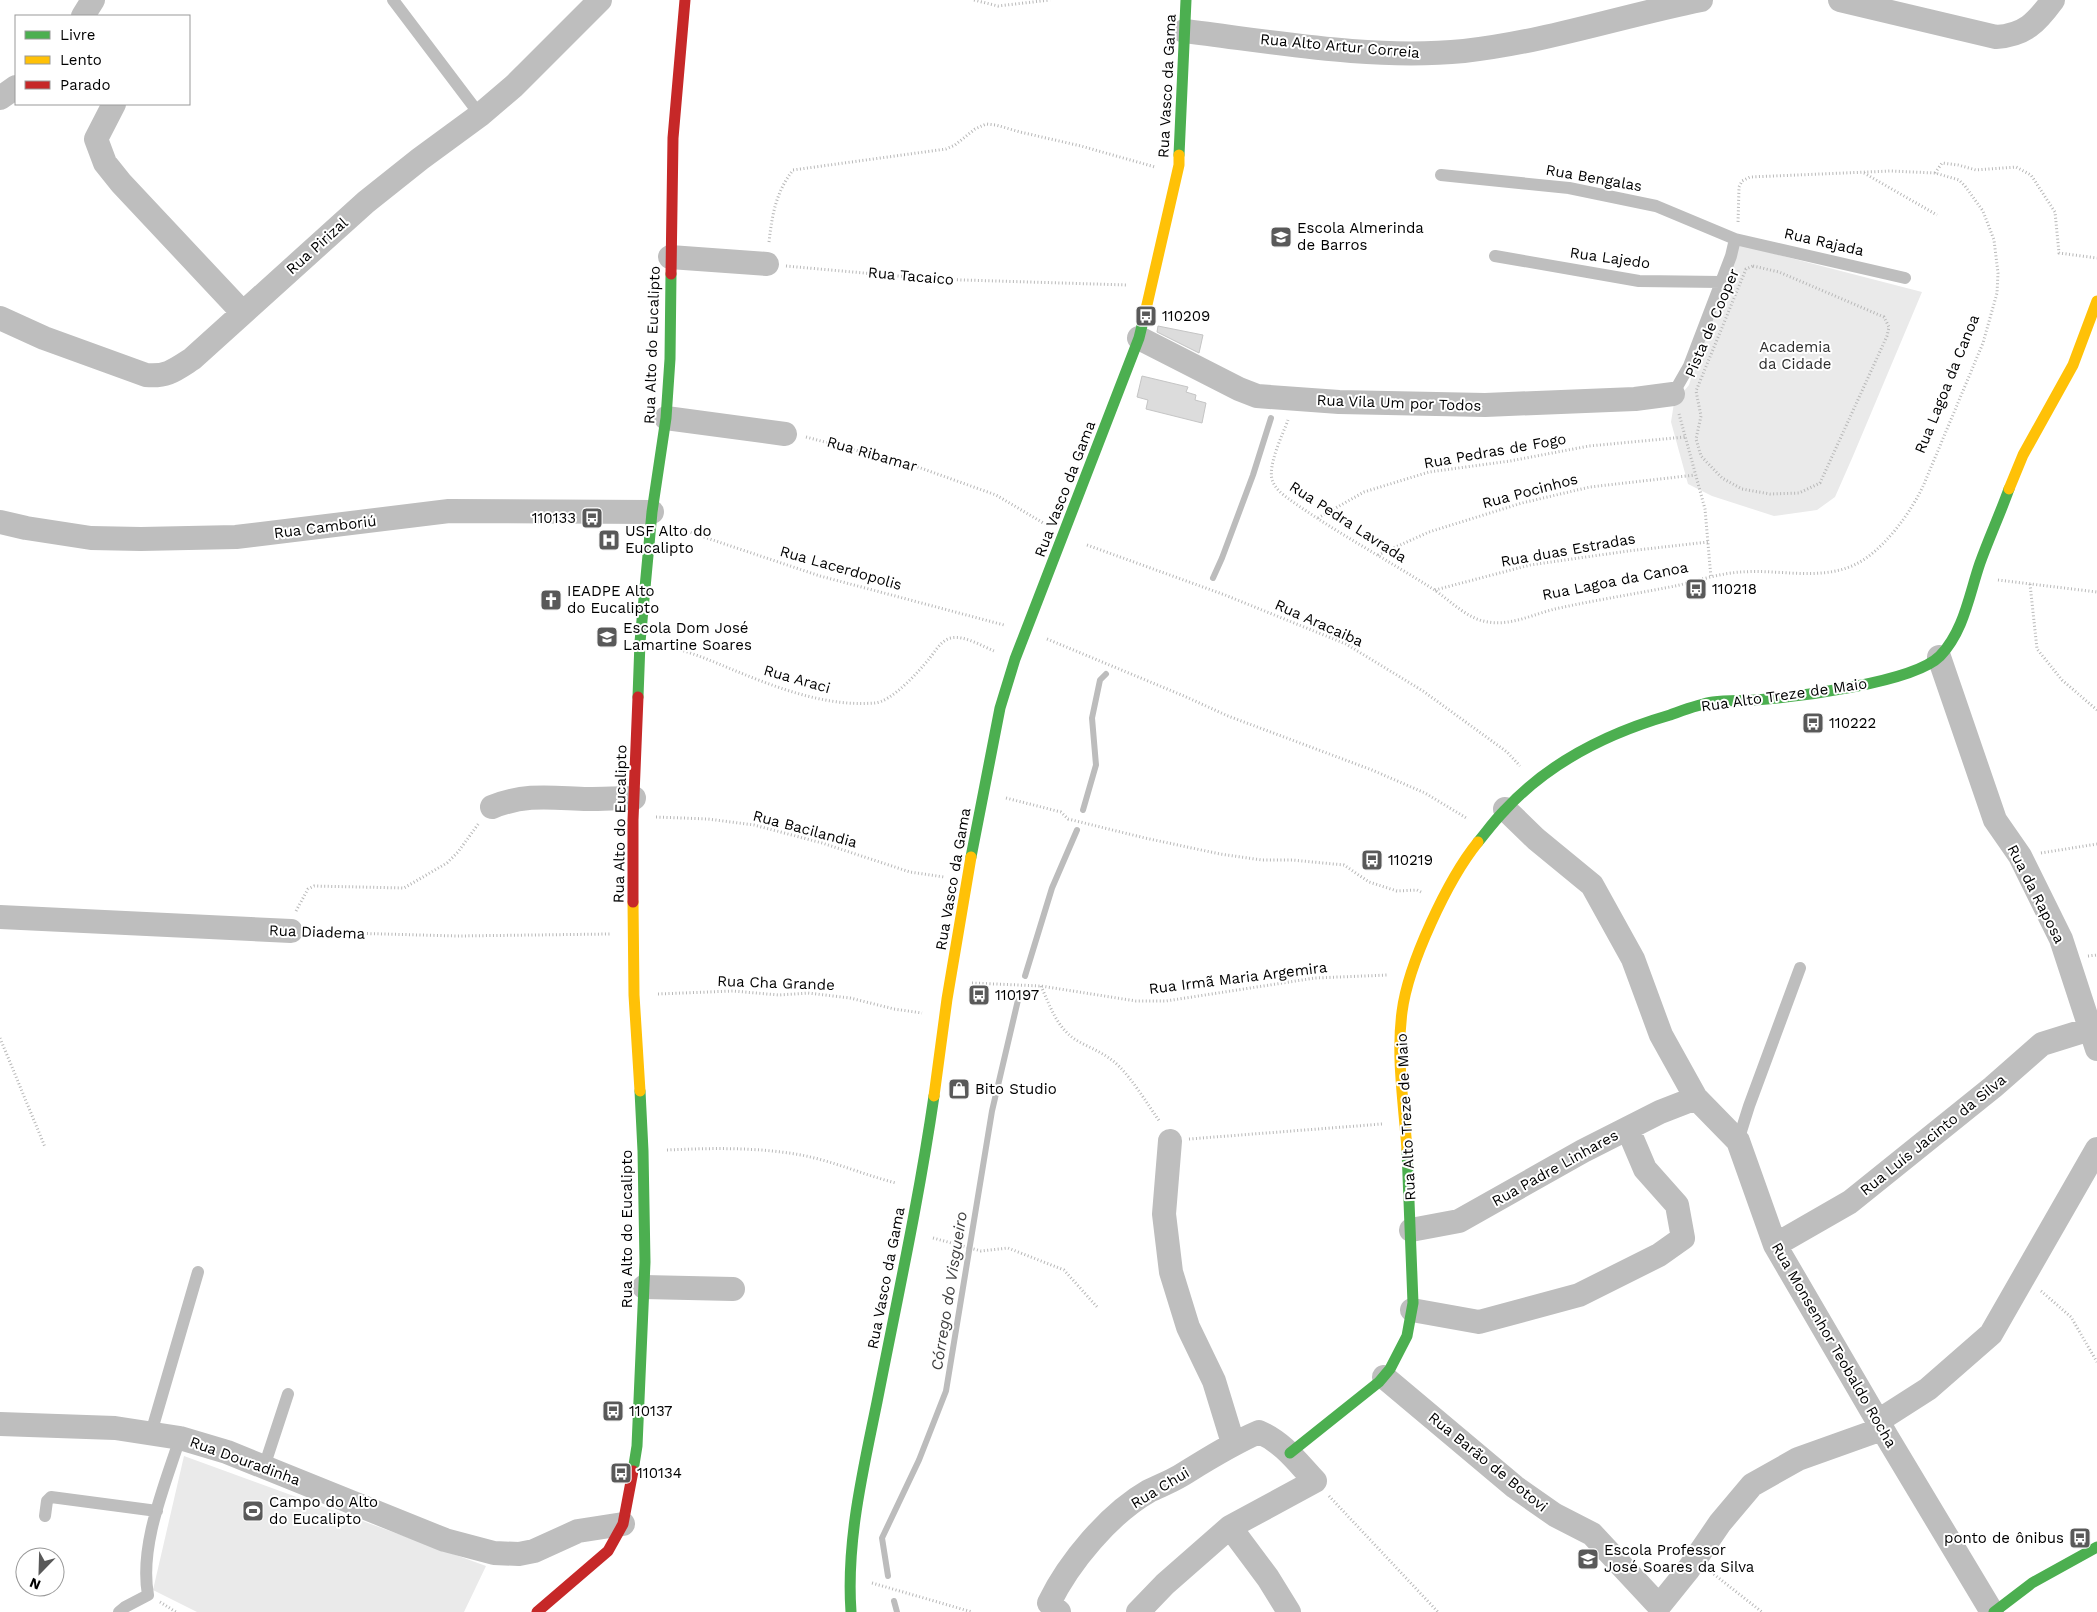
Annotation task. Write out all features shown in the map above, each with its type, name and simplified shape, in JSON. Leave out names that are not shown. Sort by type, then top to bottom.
[{"type":"street","points":[[84,15],[93,0]]},
{"type":"street","name":"Rua Pirizal","points":[[0,318],[44,338],[146,375],[158,376],[170,373],[192,359],[366,202],[480,115],[514,86],[600,0]]},
{"type":"street","name":"Rua Alto do Eucalipto","points":[[536,1612],[608,1551],[623,1524],[636,1446],[645,1262],[643,1151],[634,995],[634,809],[640,642],[651,518],[666,418],[670,359],[673,138],[678,55],[685,0]]},
{"type":"street","name":"Rua Vasco da Gama","points":[[851,1612],[850,1577],[856,1508],[925,1158],[950,982],[983,792],[1000,708],[1015,659],[1139,338],[1152,289],[1179,165],[1186,0]]},
{"type":"street","name":"Rua Alto Artur Correia","points":[[1184,31],[1362,51],[1429,53],[1513,44],[1701,0]]},
{"type":"street","points":[[1840,0],[1996,38],[2012,36],[2025,30],[2042,14],[2053,0]]},
{"type":"street","points":[[0,98],[15,88]]},
{"type":"street","points":[[113,105],[96,139],[105,163],[243,313]]},
{"type":"street","points":[[670,257],[767,264]]},
{"type":"street","name":"Rua Alto Treze de Maio","points":[[1290,1453],[1379,1382],[1390,1369],[1407,1336],[1412,1310],[1411,1230],[1406,1122],[1400,1048],[1402,1011],[1411,975],[1427,933],[1470,852],[1505,809],[1552,767],[1630,726],[1712,702],[1756,700],[1888,680],[1927,666],[1939,657],[1950,644],[1962,622],[1976,577],[2023,455],[2074,365],[2097,300]]},
{"type":"street","name":"Rua Vila Um por Todos","points":[[1139,338],[1239,389],[1257,396],[1485,405],[1635,399],[1673,394]]},
{"type":"street","points":[[666,418],[786,434]]},
{"type":"street","name":"Rua Camboriú","points":[[0,522],[91,538],[141,539],[236,537],[449,511],[651,518]]},
{"type":"street","name":"Rua da Raposa","points":[[1939,657],[1995,820],[2020,856],[2061,939],[2094,1039]]},
{"type":"street","points":[[492,807],[510,800],[540,796],[590,799],[634,809]]},
{"type":"street","name":"Rua Monsenhor Teobaldo Rocha","points":[[1505,809],[1536,839],[1592,885],[1634,959],[1661,1035],[1696,1098],[1738,1141],[1775,1245],[1880,1425],[1993,1612]]},
{"type":"street","name":"Rua Diadema","points":[[0,917],[291,932]]},
{"type":"street","name":"Rua Luís Jacinto da Silva","points":[[1775,1245],[1850,1202],[2042,1044],[2094,1039]]},
{"type":"street","name":"Rua Padre Linhares","points":[[1411,1230],[1460,1221],[1583,1152],[1660,1112],[1696,1098]]},
{"type":"street","points":[[1412,1310],[1479,1322],[1580,1295],[1659,1255],[1683,1238],[1677,1205],[1645,1169],[1628,1129]]},
{"type":"street","points":[[1170,1141],[1164,1214],[1171,1272],[1188,1327],[1214,1381],[1233,1443]]},
{"type":"street","points":[[1695,1560],[1720,1523],[1752,1484],[1798,1459],[1880,1425],[1928,1389],[1991,1334],[2025,1278],[2097,1148]]},
{"type":"street","points":[[644,1287],[733,1289]]},
{"type":"street","name":"Rua Barão de Botovi","points":[[1384,1376],[1515,1487],[1555,1515],[1592,1534],[1659,1606],[1695,1560]]},
{"type":"street","name":"Rua Douradinha","points":[[0,1424],[115,1428],[180,1438],[227,1452],[445,1540],[494,1553],[519,1554],[534,1551],[578,1531],[623,1524]]},
{"type":"street","name":"Rua Chui","points":[[1059,1612],[1049,1603],[1066,1572],[1092,1540],[1119,1512],[1149,1491],[1164,1485],[1216,1456],[1233,1443],[1259,1432],[1268,1436],[1290,1453],[1310,1476]]},
{"type":"street","points":[[1138,1612],[1166,1584],[1230,1527],[1310,1476]]},
{"type":"street","points":[[1230,1527],[1268,1578],[1289,1612]]},
{"type":"street","points":[[1993,1612],[2032,1583],[2097,1547]]},
{"type":"lane","points":[[393,0],[480,115]]},
{"type":"lane","name":"Rua Bengalas","points":[[1442,175],[1569,188],[1656,206],[1735,239]]},
{"type":"lane","points":[[1673,394],[1689,366],[1735,239]]},
{"type":"lane","name":"Rua Rajada","points":[[1735,239],[1905,278]]},
{"type":"lane","name":"Rua Lajedo","points":[[1495,256],[1639,281],[1721,282]]},
{"type":"lane","points":[[1738,1141],[1748,1106],[1800,968]]},
{"type":"lane","points":[[151,1434],[198,1272]]},
{"type":"lane","points":[[264,1467],[288,1394]]},
{"type":"lane","points":[[119,1612],[124,1607],[148,1595],[146,1565],[156,1511],[180,1438]]},
{"type":"lane","points":[[45,1516],[47,1501],[51,1497],[156,1511]]},
{"type":"path","points":[[974,0],[998,6],[1050,0]]},
{"type":"path","name":"Rua Vasco da Gama","points":[[767,264],[774,205],[783,182],[793,170],[946,149],[975,129],[986,124],[1081,146],[1177,174]]},
{"type":"path","points":[[1935,173],[1942,163],[1958,164],[1976,170],[2016,167],[2031,174],[2055,212],[2059,253],[2097,258]]},
{"type":"path","points":[[1862,172],[1937,215]]},
{"type":"path","name":"Rua Lagoa da Canoa","points":[[1462,610],[1471,616],[1487,622],[1512,622],[1566,607],[1741,572],[1819,574],[1842,570],[1856,564],[1880,545],[1897,527],[1917,500],[1983,344],[1997,293],[1998,273],[1994,240],[1983,212],[1965,186],[1954,178],[1935,173],[1862,172],[1745,178],[1739,187],[1735,239]]},
{"type":"path","name":"Rua Tacaico","points":[[767,264],[923,278],[1075,282],[1126,285],[1152,289]]},
{"type":"path","name":"Pista de Cooper","points":[[1753,266],[1779,272],[1884,317],[1889,327],[1887,336],[1820,483],[1799,493],[1770,494],[1742,489],[1722,478],[1701,456],[1696,439],[1701,416],[1696,391],[1746,268],[1753,266]]},
{"type":"path","points":[[1673,394],[1705,509],[1711,578]]},
{"type":"path","name":"Rua Pedra Lavrada","points":[[1298,399],[1279,444],[1271,477],[1280,493],[1434,590],[1462,610]]},
{"type":"path","name":"Rua Ribamar","points":[[786,434],[819,439],[898,460],[996,495],[1064,536]]},
{"type":"path","name":"Rua Pedras de Fogo","points":[[1318,518],[1364,492],[1429,472],[1510,461],[1589,446],[1685,437]]},
{"type":"path","name":"Rua Pocinhos","points":[[1378,555],[1430,532],[1522,504],[1590,487],[1695,475]]},
{"type":"path","name":"Rua Lacerdopolis","points":[[651,518],[820,576],[1026,630],[1176,692],[1228,716],[1372,770],[1425,793],[1488,832]]},
{"type":"path","name":"Rua Aracaiba","points":[[1064,536],[1225,595],[1346,644],[1446,708],[1506,752],[1536,782]]},
{"type":"path","name":"Rua duas Estradas","points":[[1434,590],[1530,565],[1708,542]]},
{"type":"path","points":[[1976,577],[2097,592]]},
{"type":"path","points":[[2030,584],[2036,649],[2062,680],[2097,710]]},
{"type":"path","name":"Rua Araci","points":[[640,642],[692,653],[787,690],[823,700],[848,703],[876,703],[888,698],[917,674],[944,641],[952,638],[975,643],[1015,659]]},
{"type":"path","points":[[983,792],[1061,812],[1068,819],[1192,848],[1262,860],[1292,860],[1344,865],[1369,882],[1397,891],[1416,890],[1443,900]]},
{"type":"path","points":[[291,932],[298,905],[308,889],[323,885],[404,888],[446,863],[458,852],[492,807]]},
{"type":"path","name":"Rua Bacilandia","points":[[634,809],[659,817],[708,819],[754,825],[822,843],[910,872],[968,880]]},
{"type":"path","points":[[2020,856],[2097,844]]},
{"type":"path","name":"Rua Diadema","points":[[291,932],[457,936],[634,934]]},
{"type":"path","name":"Rua Irmã Maria Argemira","points":[[950,982],[1041,986],[1136,1001],[1166,1001],[1315,978],[1411,975]]},
{"type":"path","points":[[1041,986],[1056,1018],[1063,1028],[1075,1039],[1114,1061],[1161,1124],[1170,1141],[1406,1122]]},
{"type":"path","name":"Rua Cha Grande","points":[[634,995],[733,992],[779,995],[808,993],[850,998],[894,1009],[945,1016]]},
{"type":"path","points":[[0,1038],[45,1147]]},
{"type":"path","points":[[643,1151],[723,1147],[800,1155],[837,1164],[869,1177],[919,1188]]},
{"type":"path","points":[[911,1232],[981,1251],[1008,1248],[1064,1270],[1098,1308]]},
{"type":"path","points":[[2025,1278],[2071,1317],[2097,1362]]},
{"type":"path","points":[[1310,1476],[1438,1612]]},
{"type":"path","points":[[1695,1560],[1762,1612]]},
{"type":"path","points":[[850,1577],[972,1612]]},
{"type":"green space","name":"Academia da Cidade","points":[[1733,243],[1922,292],[1835,497],[1817,510],[1774,516],[1712,496],[1688,484],[1671,422],[1674,403],[1689,385]]},
{"type":"green space","name":"Campo do Alto do Eucalipto","points":[[184,1456],[486,1566],[464,1612],[197,1612],[153,1590]]},
{"type":"building","points":[[1158,326],[1203,335],[1199,353],[1157,332]]},
{"type":"building","points":[[1142,376],[1188,387],[1186,392],[1196,395],[1195,400],[1206,403],[1202,423],[1146,409],[1148,400],[1137,397]]},
{"type":"waterway","name":"Córrego do Visgueiro","points":[[1213,578],[1253,475],[1271,418]]},
{"type":"waterway","name":"Córrego do Visgueiro","points":[[1083,810],[1096,765],[1092,718],[1100,680],[1106,674]]},
{"type":"waterway","name":"Córrego do Visgueiro","points":[[1025,976],[1052,888],[1077,830]]},
{"type":"waterway","name":"Córrego do Visgueiro","points":[[888,1576],[882,1538],[919,1460],[946,1391],[992,1111],[1018,1000]]},
{"type":"waterway","name":"Córrego do Visgueiro","points":[[894,1601],[897,1612]]},
{"type":"traffic: fast","points":[[1179,155],[1186,0]]},
{"type":"traffic: fast","points":[[638,697],[640,642],[652,512],[666,418],[670,359],[671,274]]},
{"type":"traffic: fast","points":[[971,857],[1000,708],[1015,659],[1139,338],[1146,309]]},
{"type":"traffic: fast","points":[[1478,842],[1505,810],[1541,777],[1581,751],[1624,731],[1708,703],[1824,692],[1880,681],[1926,666],[1940,656],[1955,635],[1969,600],[1980,563],[2009,489]]},
{"type":"traffic: fast","points":[[633,1471],[637,1446],[645,1262],[640,1091]]},
{"type":"traffic: fast","points":[[851,1612],[851,1559],[857,1506],[915,1211],[934,1096]]},
{"type":"traffic: fast","points":[[1290,1453],[1379,1382],[1390,1369],[1407,1336],[1413,1303],[1407,1150]]},
{"type":"traffic: fast","points":[[1994,1612],[2032,1583],[2097,1547]]},
{"type":"traffic: slow","points":[[1146,309],[1179,165],[1179,155]]},
{"type":"traffic: slow","points":[[2009,489],[2023,455],[2073,365],[2097,301]]},
{"type":"traffic: slow","points":[[1407,1150],[1400,1046],[1400,1029],[1406,992],[1412,970],[1442,899],[1454,877],[1478,842]]},
{"type":"traffic: slow","points":[[934,1096],[947,999],[971,857]]},
{"type":"traffic: slow","points":[[633,902],[634,995],[640,1091]]},
{"type":"traffic: jam","points":[[671,274],[673,138],[685,0]]},
{"type":"traffic: jam","points":[[633,902],[633,820],[638,697]]},
{"type":"traffic: jam","points":[[537,1612],[608,1551],[623,1524],[633,1471]]},
{"type":"place","name":"Escola Almerinda de Barros","points":[[1281,237]]},
{"type":"place","name":"110209","points":[[1146,316]]},
{"type":"place","name":"110133","points":[[592,518]]},
{"type":"place","name":"USF Alto do Eucalipto","points":[[609,540]]},
{"type":"place","name":"110218","points":[[1696,589]]},
{"type":"place","name":"IEADPE Alto do Eucalipto","points":[[551,600]]},
{"type":"place","name":"Escola Dom José Lamartine Soares","points":[[607,637]]},
{"type":"place","name":"110222","points":[[1813,723]]},
{"type":"place","name":"110219","points":[[1372,860]]},
{"type":"place","name":"110197","points":[[979,995]]},
{"type":"place","name":"Bito Studio","points":[[959,1089]]},
{"type":"place","name":"110137","points":[[613,1411]]},
{"type":"place","name":"110134","points":[[621,1473]]},
{"type":"place","name":"Campo do Alto do Eucalipto","points":[[253,1511]]},
{"type":"place","name":"ponto de ônibus","points":[[2080,1538]]},
{"type":"place","name":"Escola Professor José Soares da Silva","points":[[1588,1559]]}]
